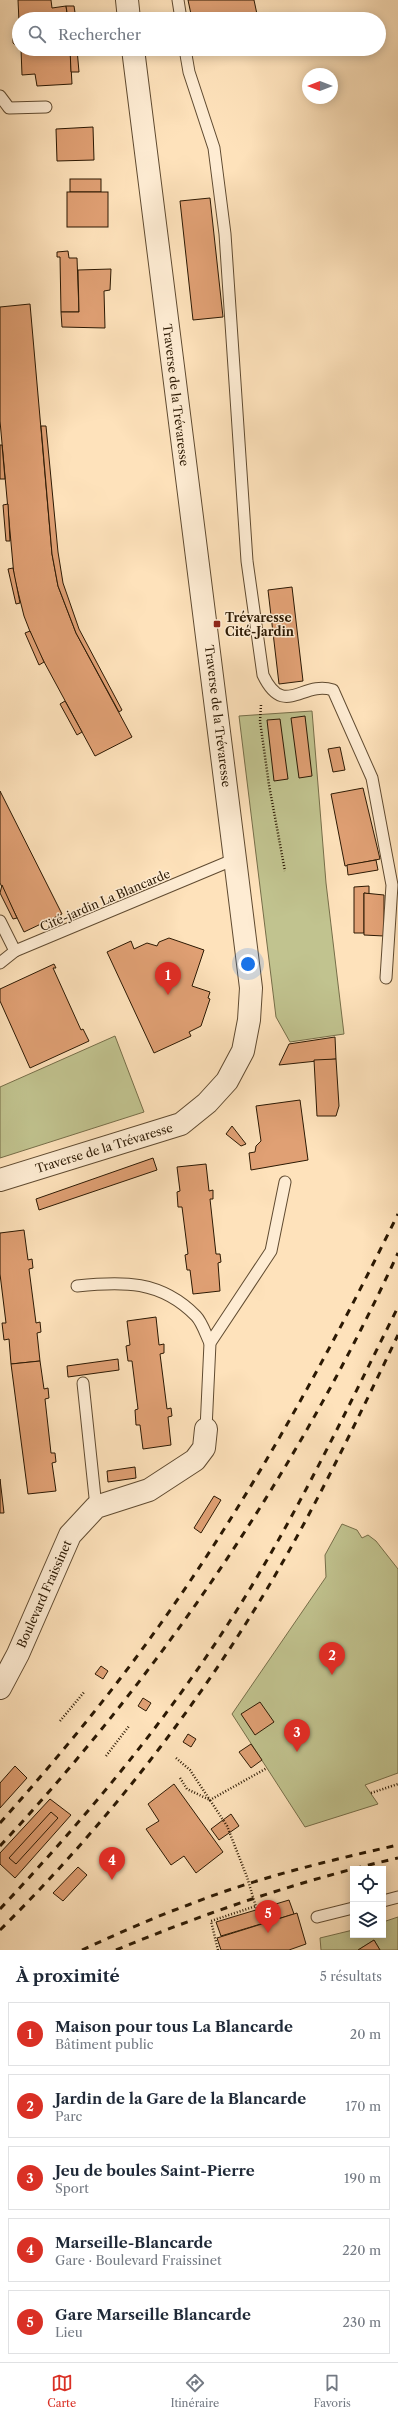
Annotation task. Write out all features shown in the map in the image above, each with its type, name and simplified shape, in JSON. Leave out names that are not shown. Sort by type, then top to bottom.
[{"type":"street","points":[[127,0],[128,12]]},
{"type":"street","name":"Traverse de la Trévaresse","points":[[0,1180],[181,1124],[207,1103],[227,1080],[243,1051],[249,1020],[251,995],[235,858],[134,56]]},
{"type":"street","name":"Boulevard Fraissinet","points":[[0,1688],[18,1654],[70,1535],[96,1507],[149,1490],[195,1460],[204,1448],[206,1429]]},
{"type":"lane","points":[[178,0],[180,12]]},
{"type":"lane","points":[[186,56],[189,72],[215,156],[225,234],[247,561],[262,675],[269,688],[276,695],[290,697],[325,687],[332,690],[372,778],[392,885],[386,978]]},
{"type":"lane","points":[[0,96],[10,108],[46,107]]},
{"type":"lane","name":"Cité-jardin La Blancarde","points":[[0,963],[15,951],[235,858]]},
{"type":"lane","points":[[0,920],[15,951]]},
{"type":"lane","points":[[210,1343],[271,1251],[285,1182]]},
{"type":"lane","points":[[77,1286],[108,1283],[137,1284],[172,1297],[197,1316],[210,1343],[206,1429]]},
{"type":"lane","points":[[83,1383],[96,1507]]},
{"type":"lane","points":[[386,1900],[398,1897]]},
{"type":"lane","points":[[317,1917],[350,1909]]},
{"type":"path","points":[[262,675],[260,721],[285,871]]},
{"type":"path","points":[[60,1721],[85,1691]]},
{"type":"path","points":[[106,1756],[129,1726]]},
{"type":"path","points":[[176,1758],[190,1770],[227,1826],[261,1924]]},
{"type":"path","points":[[210,1800],[267,1768]]},
{"type":"path","points":[[180,1778],[187,1789],[210,1800]]},
{"type":"path","points":[[371,1793],[398,1784]]},
{"type":"path","points":[[218,1950],[211,1921],[256,1906]]},
{"type":"green space","points":[[312,711],[326,883],[344,1034],[290,1042],[276,1017],[239,716]]},
{"type":"green space","points":[[115,1036],[144,1112],[0,1158],[0,1087]]},
{"type":"green space","points":[[342,1524],[357,1530],[362,1538],[368,1535],[376,1541],[398,1569],[398,1773],[365,1785],[378,1804],[305,1827],[232,1714],[326,1577],[325,1555]]},
{"type":"green space","points":[[398,1917],[398,1950],[380,1950],[374,1940],[358,1950],[321,1950],[320,1938],[350,1931],[350,1938],[386,1938],[386,1921]]},
{"type":"building","points":[[18,0],[51,0],[52,8],[66,6],[67,12],[19,12]]},
{"type":"building","points":[[188,0],[254,0],[257,12],[191,12]]},
{"type":"building","points":[[66,6],[74,6],[75,12],[67,12]]},
{"type":"building","points":[[21,56],[70,56],[72,84],[37,86],[35,74],[22,75]]},
{"type":"building","points":[[70,56],[78,56],[79,72],[71,72]]},
{"type":"building","points":[[93,127],[94,160],[57,161],[56,129]]},
{"type":"building","points":[[70,179],[101,179],[101,192],[70,192]]},
{"type":"building","points":[[67,192],[108,192],[108,227],[67,227]]},
{"type":"building","points":[[210,198],[223,317],[193,320],[180,201]]},
{"type":"building","points":[[68,251],[69,258],[77,258],[79,312],[61,312],[60,257],[57,257],[57,252]]},
{"type":"building","points":[[111,269],[110,290],[104,291],[105,328],[62,327],[61,312],[79,312],[78,270]]},
{"type":"building","points":[[30,304],[52,554],[58,586],[76,633],[132,737],[95,756],[36,647],[24,616],[14,576],[0,421],[0,307]]},
{"type":"building","points":[[41,426],[46,426],[58,552],[63,583],[79,629],[122,710],[119,712],[76,633],[58,586],[52,554]]},
{"type":"building","points":[[0,445],[2,445],[5,479],[0,479]]},
{"type":"building","points":[[8,504],[10,541],[6,541],[3,505]]},
{"type":"building","points":[[13,568],[20,603],[16,604],[8,569]]},
{"type":"building","points":[[292,587],[303,681],[279,684],[268,590]]},
{"type":"building","points":[[30,631],[44,662],[39,665],[25,633]]},
{"type":"building","points":[[65,701],[82,732],[77,735],[60,704]]},
{"type":"building","points":[[305,716],[312,776],[299,778],[291,718]]},
{"type":"building","points":[[280,719],[288,779],[274,781],[267,720]]},
{"type":"building","points":[[340,747],[345,770],[333,772],[328,749]]},
{"type":"building","points":[[363,788],[380,859],[345,866],[331,794]]},
{"type":"building","points":[[0,791],[62,914],[24,932],[0,883]]},
{"type":"building","points":[[376,860],[378,870],[348,875],[347,865]]},
{"type":"building","points":[[2,885],[17,918],[13,919],[0,893]]},
{"type":"building","points":[[369,886],[369,894],[364,893],[364,933],[354,933],[354,887]]},
{"type":"building","points":[[364,893],[384,895],[384,936],[364,935]]},
{"type":"building","points":[[169,938],[204,950],[192,986],[210,992],[208,998],[210,999],[201,1026],[189,1032],[191,1036],[154,1053],[107,952],[131,941],[134,949],[147,943],[157,946],[159,942]]},
{"type":"building","points":[[54,964],[56,968],[53,968],[81,1030],[83,1029],[89,1041],[30,1068],[0,1001],[0,989]]},
{"type":"building","points":[[335,1037],[336,1059],[279,1065],[289,1044]]},
{"type":"building","points":[[336,1059],[339,1106],[336,1116],[317,1116],[314,1060]]},
{"type":"building","points":[[300,1100],[308,1160],[251,1170],[249,1153],[255,1152],[256,1146],[261,1141],[256,1106]]},
{"type":"building","points":[[232,1126],[246,1144],[241,1146],[226,1134]]},
{"type":"building","points":[[153,1158],[157,1170],[39,1210],[36,1199]]},
{"type":"building","points":[[206,1164],[209,1191],[213,1190],[213,1199],[210,1199],[216,1254],[220,1254],[221,1262],[218,1263],[220,1291],[193,1294],[190,1270],[187,1270],[185,1255],[188,1254],[182,1207],[178,1207],[177,1192],[180,1191],[177,1167]]},
{"type":"building","points":[[24,1230],[28,1260],[32,1259],[33,1268],[29,1269],[36,1323],[40,1322],[41,1332],[37,1333],[40,1361],[11,1364],[9,1339],[4,1340],[2,1323],[6,1323],[0,1274],[0,1233]]},
{"type":"building","points":[[156,1317],[159,1345],[164,1344],[164,1353],[160,1354],[167,1409],[171,1408],[172,1416],[168,1417],[171,1445],[143,1449],[140,1425],[136,1425],[135,1410],[138,1409],[132,1361],[128,1361],[126,1346],[130,1345],[127,1321]]},
{"type":"building","points":[[118,1359],[119,1370],[68,1377],[67,1366]]},
{"type":"building","points":[[40,1361],[44,1389],[48,1388],[49,1398],[45,1399],[51,1453],[55,1453],[56,1462],[52,1463],[56,1491],[28,1494],[11,1364]]},
{"type":"building","points":[[135,1467],[136,1478],[108,1482],[107,1471]]},
{"type":"building","points":[[0,1479],[4,1513],[0,1513]]},
{"type":"building","points":[[214,1496],[221,1500],[201,1533],[194,1528]]},
{"type":"building","points":[[101,1666],[108,1671],[103,1679],[95,1674]]},
{"type":"building","points":[[143,1698],[151,1703],[146,1711],[138,1706]]},
{"type":"building","points":[[260,1702],[274,1722],[255,1735],[241,1714]]},
{"type":"building","points":[[188,1734],[196,1739],[191,1747],[183,1742]]},
{"type":"building","points":[[251,1744],[262,1760],[251,1768],[239,1752]]},
{"type":"building","points":[[15,1766],[27,1778],[0,1808],[0,1783]]},
{"type":"building","points":[[174,1784],[223,1852],[196,1873],[184,1856],[171,1865],[146,1829],[159,1821],[148,1804]]},
{"type":"building","points":[[50,1799],[71,1815],[15,1878],[0,1864],[0,1853]]},
{"type":"building","points":[[51,1812],[58,1818],[16,1864],[9,1858]]},
{"type":"building","points":[[231,1814],[239,1826],[219,1840],[211,1829]]},
{"type":"building","points":[[78,1867],[87,1875],[63,1901],[53,1893]]},
{"type":"building","points":[[289,1900],[294,1914],[221,1936],[216,1922]]},
{"type":"building","points":[[297,1913],[306,1944],[289,1950],[221,1950],[217,1938]]},
{"type":"building","points":[[374,1940],[380,1950],[358,1950]]},
{"type":"railway","points":[[0,1823],[102,1702],[159,1626],[193,1577],[257,1476],[287,1425],[344,1320],[398,1214]]},
{"type":"railway","points":[[0,1846],[60,1779],[117,1710],[171,1639],[223,1565],[271,1490],[317,1413],[359,1334],[398,1253]]},
{"type":"railway","points":[[0,1909],[99,1798],[161,1720],[218,1639],[266,1562],[306,1490],[398,1307]]},
{"type":"railway","points":[[0,1930],[42,1887],[121,1798],[158,1751],[227,1653],[259,1603],[318,1498],[398,1335]]},
{"type":"railway","points":[[82,1950],[161,1915],[240,1886],[318,1864],[398,1845]]},
{"type":"railway","points":[[116,1950],[255,1898],[326,1876],[398,1858]]},
{"type":"place","name":"Trévaresse Cité-Jardin","points":[[217,624]]},
{"type":"place","name":"Maison pour tous La Blancarde","points":[[168,995]]},
{"type":"place","name":"Jardin de la Gare de la Blancarde","points":[[332,1675]]},
{"type":"place","name":"Jeu de boules Saint-Pierre","points":[[297,1752]]},
{"type":"place","name":"Marseille-Blancarde","points":[[112,1880]]},
{"type":"place","name":"Gare Marseille Blancarde","points":[[268,1933]]}]
